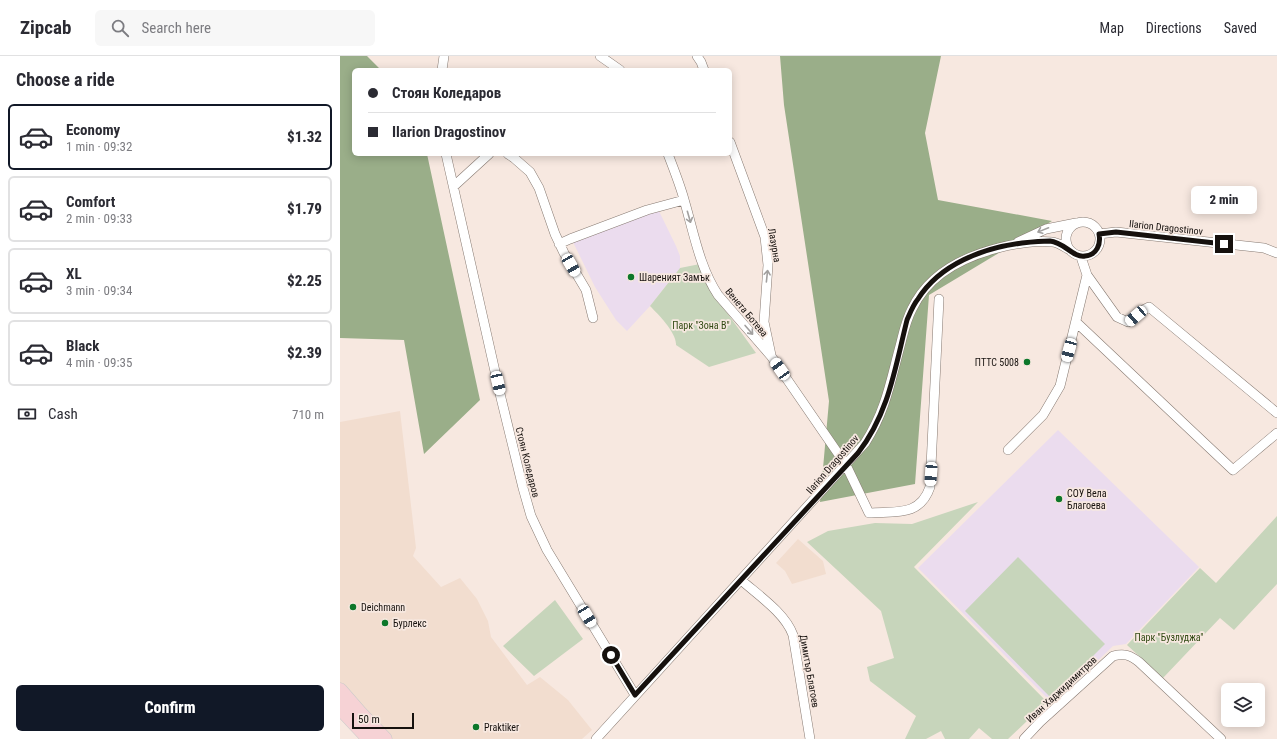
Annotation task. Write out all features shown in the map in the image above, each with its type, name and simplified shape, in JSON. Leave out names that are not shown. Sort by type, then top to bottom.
[{"type":"main road","points":[[340,690],[385,739]]},
{"type":"main road","points":[[340,708],[370,739]]},
{"type":"street","points":[[442,68],[444,56]]},
{"type":"street","points":[[600,56],[617,68]]},
{"type":"street","points":[[697,56],[703,68]]},
{"type":"street","name":"Лазурна","points":[[732,148],[764,237],[768,265],[764,322],[771,356]]},
{"type":"street","name":"Стоян Коледаров","points":[[446,156],[501,398],[531,516],[547,550],[635,695]]},
{"type":"street","points":[[454,186],[488,156]]},
{"type":"street","points":[[511,156],[530,172],[539,188],[559,244],[586,290],[593,318]]},
{"type":"street","name":"Венета Ботева","points":[[669,156],[711,285],[771,356],[846,465],[869,513],[912,509],[920,505],[927,495],[930,487],[939,299]]},
{"type":"street","points":[[559,244],[570,238],[647,210],[684,200]]},
{"type":"street","points":[[1078,223],[1087,223],[1092,225],[1099,234],[1100,242],[1096,250],[1089,255],[1081,257],[1068,249],[1066,234],[1073,225],[1078,223]]},
{"type":"street","name":"Ilarion Dragostinov","points":[[1012,245],[1046,229],[1078,223]]},
{"type":"street","name":"Ilarion Dragostinov","points":[[1099,234],[1116,232],[1264,248],[1277,253]]},
{"type":"street","name":"Ilarion Dragostinov","points":[[635,695],[865,443],[881,416],[907,320],[917,299],[938,277],[958,263],[973,255],[1012,245],[1051,241],[1068,249]]},
{"type":"street","points":[[1081,257],[1087,275],[1117,317],[1128,322],[1149,307],[1277,413]]},
{"type":"street","points":[[1008,450],[1043,415],[1060,386],[1087,275]]},
{"type":"street","points":[[1076,322],[1233,470],[1277,433]]},
{"type":"street","name":"Димитър Благоев","points":[[741,580],[790,626],[793,635],[810,739]]},
{"type":"street","name":"Иван Хаджидимитров","points":[[1024,739],[1040,722],[1113,656],[1121,654],[1132,657],[1221,739]]},
{"type":"street","points":[[596,739],[635,695]]},
{"type":"shaded area","name":"Шареният Замък","points":[[658,209],[680,256],[680,268],[650,306],[627,331],[616,320],[595,287],[573,242]]},
{"type":"shaded area","points":[[400,411],[416,548],[413,556],[441,587],[460,578],[477,599],[488,621],[491,637],[527,685],[540,677],[568,700],[592,730],[582,739],[390,739],[340,684],[340,422]]},
{"type":"shaded area","name":"СОУ Вела Благоева","points":[[1058,430],[1199,567],[1126,644],[1113,646],[1053,704],[918,568]]},
{"type":"shaded area","points":[[798,539],[823,561],[826,574],[792,584],[785,571],[776,563]]},
{"type":"green space","points":[[340,56],[367,56],[379,68],[352,68],[352,156],[427,156],[480,400],[424,454],[404,340],[340,338]]},
{"type":"green space","points":[[780,56],[941,56],[925,133],[938,200],[1052,221],[929,295],[915,484],[820,502],[829,401],[784,105]]},
{"type":"green space","name":"Парк \"Зона В\"","points":[[700,264],[710,289],[756,353],[709,367],[676,345],[670,329],[650,306],[680,268]]},
{"type":"green space","points":[[978,502],[914,567],[1047,702],[1008,739],[992,739],[979,728],[969,739],[945,739],[941,731],[926,739],[905,739],[916,716],[870,681],[867,667],[894,658],[881,611],[807,542],[828,531],[875,523],[912,524]]},
{"type":"green space","name":"Парк \"Бузлуджа\"","points":[[1277,516],[1277,584],[1234,630],[1220,618],[1163,678],[1127,645],[1200,568],[1216,583]]},
{"type":"green space","points":[[1018,557],[1105,644],[1051,698],[965,611]]},
{"type":"green space","points":[[555,600],[583,639],[534,676],[503,646]]},
{"type":"place","name":"Шареният Замък","points":[[631,277]]},
{"type":"place","name":"ПТТС 5008","points":[[1027,362]]},
{"type":"place","name":"СОУ Вела Благоева","points":[[1059,499]]},
{"type":"place","name":"Deichmann","points":[[353,607]]},
{"type":"place","name":"Бурлекс","points":[[385,623]]},
{"type":"place","name":"Praktiker","points":[[476,727]]},
{"type":"route","points":[[611,655],[635,695],[858,453],[881,416],[907,320],[912,309],[924,290],[944,272],[973,255],[1004,246],[1031,242],[1056,242],[1081,257],[1089,255],[1096,250],[1100,242],[1099,234],[1116,232],[1224,244]]}]
